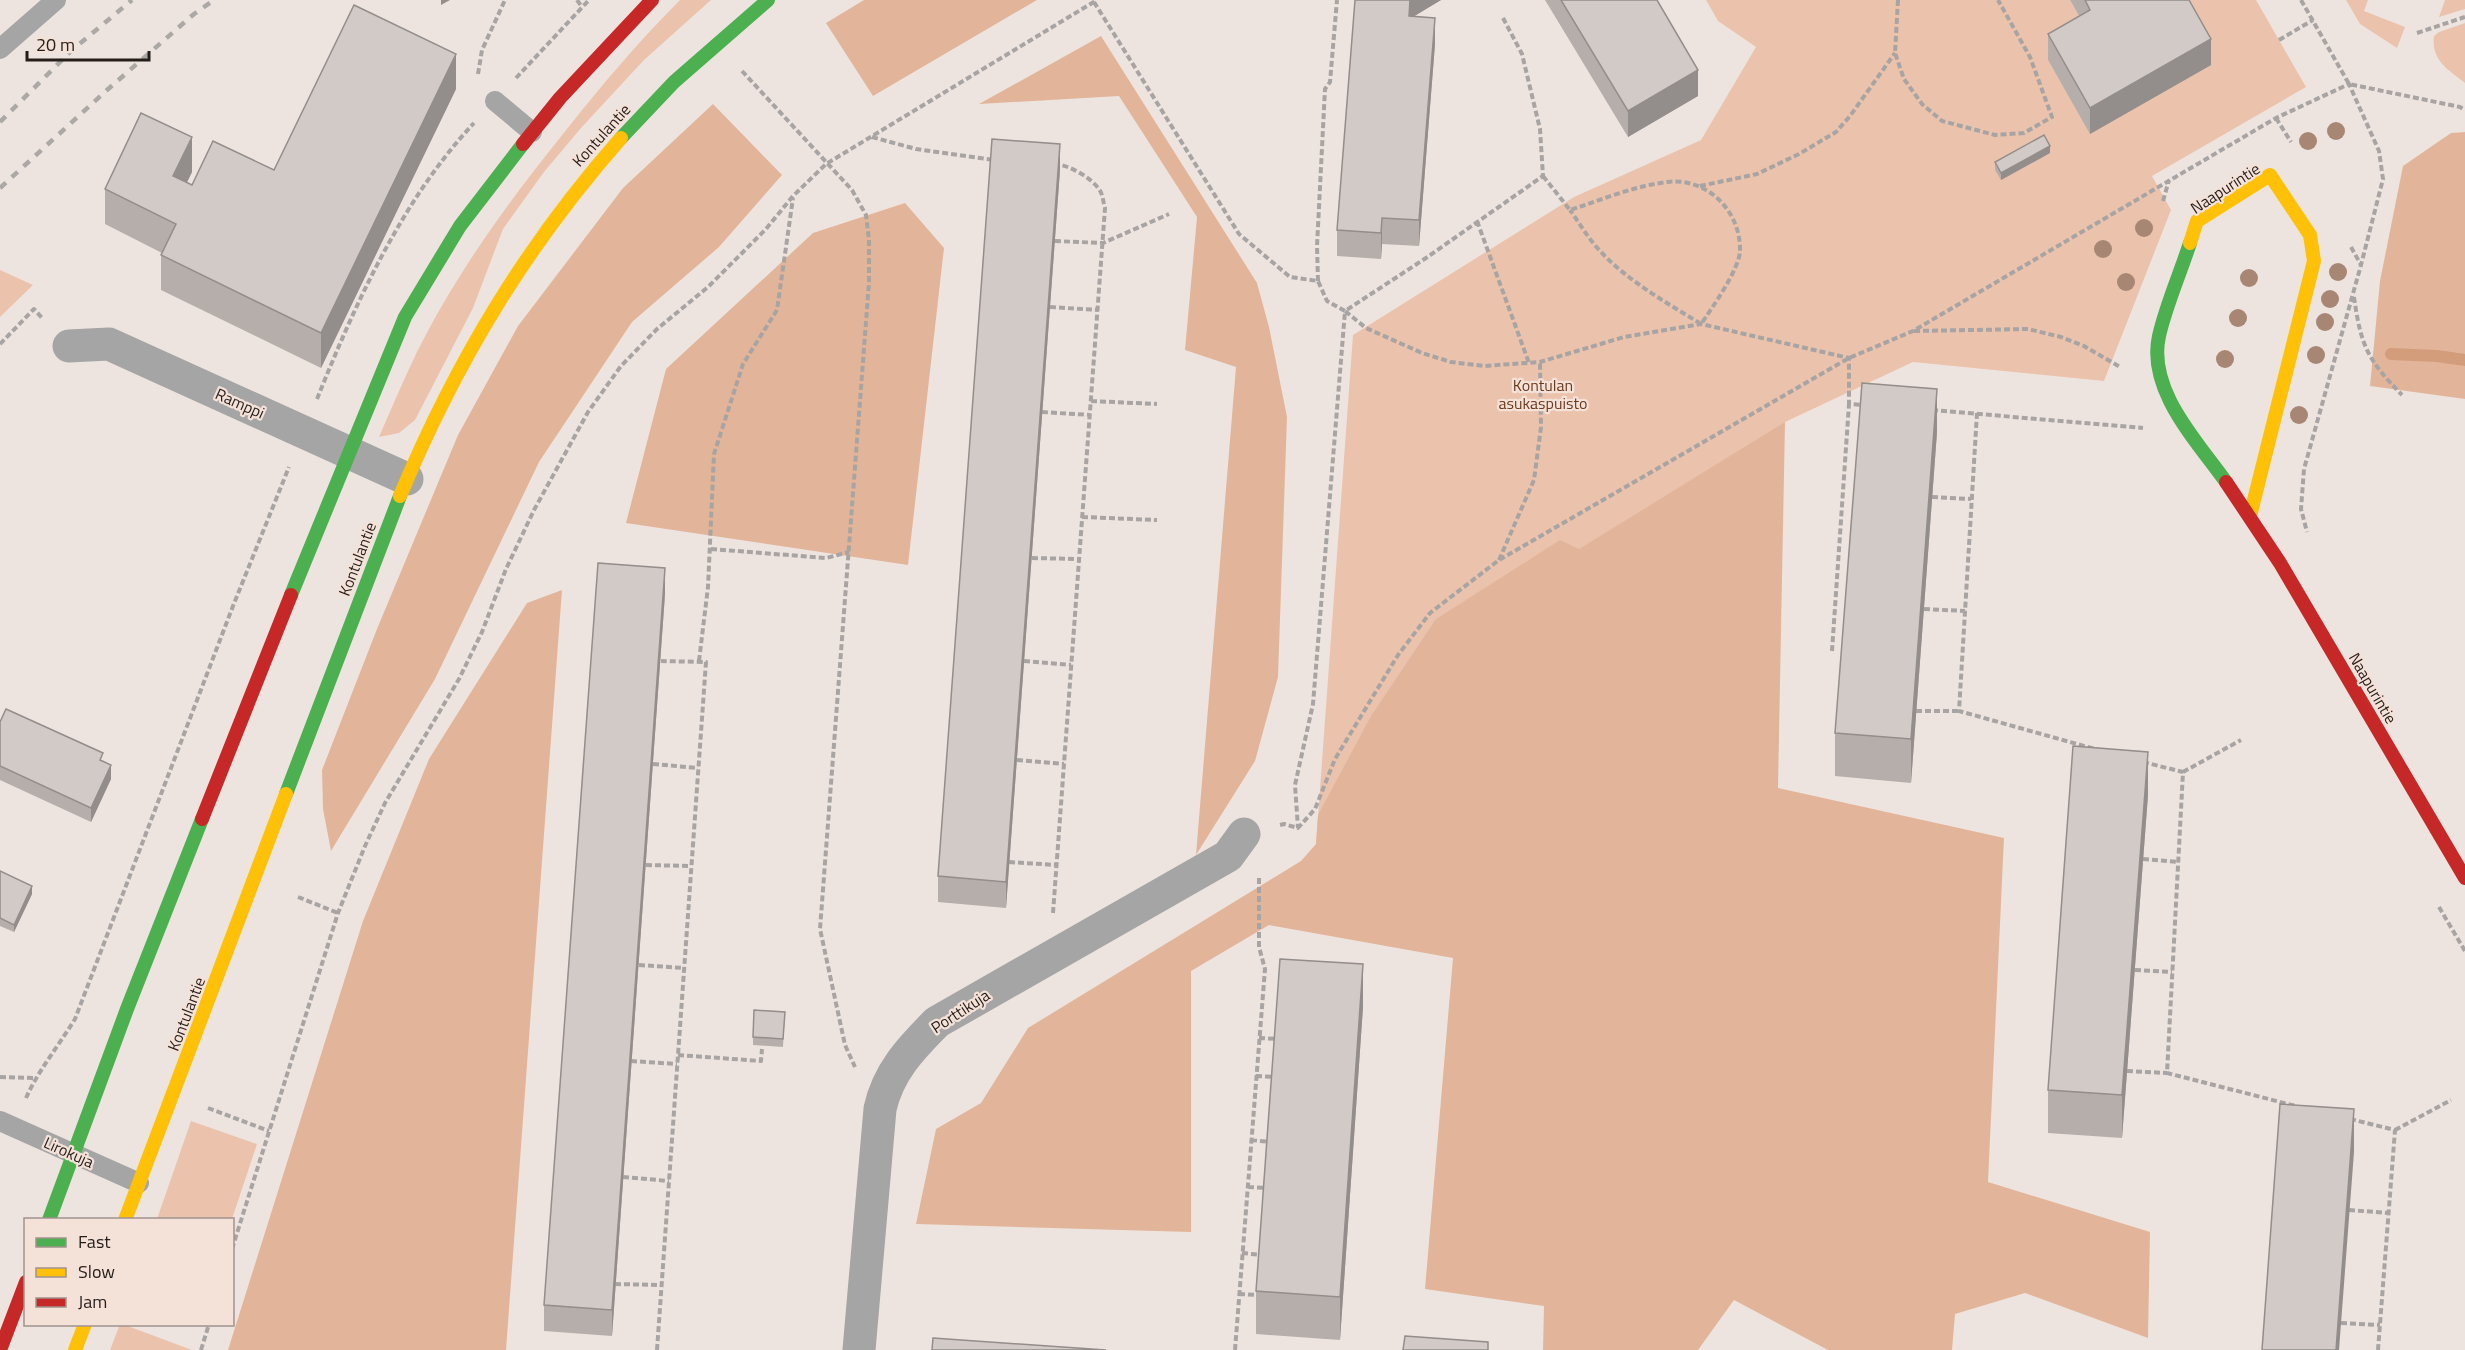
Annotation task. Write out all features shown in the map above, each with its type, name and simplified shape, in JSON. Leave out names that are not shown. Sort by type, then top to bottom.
[{"type":"main road","points":[[50,1218],[127,1010],[348,452],[405,317],[460,226],[532,132],[560,98],[652,0]]},
{"type":"main road","name":"Kontulantie","points":[[126,1218],[391,516],[452,381],[496,302],[545,229],[593,168],[663,91],[732,28],[768,0]]},
{"type":"main road","name":"Naapurintie","points":[[2250,516],[2314,261],[2310,235],[2270,175],[2197,221],[2159,337],[2158,364],[2162,380],[2181,418],[2250,516],[2465,878]]},
{"type":"main road","points":[[0,1350],[24,1287]]},
{"type":"main road","points":[[75,1350],[84,1326]]},
{"type":"street","name":"Ramppi","points":[[69,346],[109,344],[407,479]]},
{"type":"street","name":"Porttikuja","points":[[859,1350],[880,1108],[887,1086],[904,1055],[937,1022],[1228,856],[1244,834]]},
{"type":"lane","points":[[0,49],[56,0]]},
{"type":"lane","points":[[495,101],[532,132]]},
{"type":"lane","name":"Lirokuja","points":[[0,1121],[139,1183]]},
{"type":"path","points":[[495,101],[476,80],[482,50],[505,0]]},
{"type":"path","points":[[577,0],[582,7]]},
{"type":"path","points":[[1336,0],[1330,82],[1325,89],[1317,246],[1318,281],[1328,301],[1366,328],[1422,353],[1451,362],[1484,366],[1540,362],[1624,337],[1701,324],[1725,290],[1740,252],[1734,218],[1719,199],[1700,186],[1689,182],[1667,182],[1570,210]]},
{"type":"path","points":[[1898,0],[1894,53],[1904,79],[1922,104],[1942,121],[1995,135],[2024,133],[2052,117],[2030,57],[1998,0]]},
{"type":"path","points":[[2301,0],[2349,84],[2379,151],[2383,179],[2304,469],[2301,509],[2309,536]]},
{"type":"path","points":[[234,1243],[338,912],[365,846],[385,803],[459,680],[482,632],[506,569],[534,510],[588,412],[621,366],[657,328],[708,287],[826,164],[1096,1],[1239,234],[1290,277],[1318,281]]},
{"type":"path","points":[[2417,33],[2465,17]]},
{"type":"path","points":[[1503,18],[1522,54],[1540,129],[1542,176],[1595,245],[1654,296],[1701,324],[1849,358]]},
{"type":"path","points":[[2279,40],[2313,20]]},
{"type":"path","points":[[1700,186],[1757,174],[1799,154],[1836,132],[1850,116],[1894,53]]},
{"type":"path","points":[[742,71],[852,190],[866,215],[869,240],[869,282],[820,929],[845,1044],[857,1072]]},
{"type":"path","points":[[1298,828],[1315,809],[1335,759],[1398,655],[1430,613],[1499,560],[1849,358],[1913,331],[2276,118],[2349,84],[2395,92],[2465,110]]},
{"type":"path","points":[[871,137],[915,149],[1003,160]]},
{"type":"path","points":[[1049,958],[1105,208],[1100,190],[1087,178],[1061,164],[1050,164]]},
{"type":"path","points":[[1345,311],[1426,258],[1542,176]]},
{"type":"path","points":[[699,661],[711,549],[714,454],[743,364],[777,310],[793,196]]},
{"type":"path","points":[[1055,241],[1103,243],[1169,214]]},
{"type":"path","points":[[1477,221],[1529,363]]},
{"type":"path","points":[[2353,294],[2366,351],[2380,372],[2402,395]]},
{"type":"path","points":[[1050,307],[1098,310]]},
{"type":"path","points":[[1298,828],[1295,785],[1313,704],[1345,311]]},
{"type":"path","points":[[1913,331],[2028,328],[2084,346],[2123,370]]},
{"type":"path","points":[[1832,651],[1849,404],[1849,358]]},
{"type":"path","points":[[1499,560],[1534,480],[1541,427],[1540,362]]},
{"type":"path","points":[[1091,401],[1157,404]]},
{"type":"path","points":[[1849,404],[1872,406]]},
{"type":"path","points":[[1930,410],[2149,429]]},
{"type":"path","points":[[1042,412],[1090,415]]},
{"type":"path","points":[[1959,711],[1977,413]]},
{"type":"path","points":[[1932,497],[1971,499]]},
{"type":"path","points":[[1082,517],[1157,520]]},
{"type":"path","points":[[711,549],[826,558],[849,552]]},
{"type":"path","points":[[1032,558],[1079,559]]},
{"type":"path","points":[[1924,609],[1965,611]]},
{"type":"path","points":[[657,1350],[706,662],[661,661]]},
{"type":"path","points":[[1024,661],[1071,665]]},
{"type":"path","points":[[1916,711],[1959,711],[2104,751]]},
{"type":"path","points":[[2138,760],[2183,772],[2241,740]]},
{"type":"path","points":[[1017,760],[1064,764]]},
{"type":"path","points":[[653,764],[698,768]]},
{"type":"path","points":[[2167,1074],[2183,772]]},
{"type":"path","points":[[1244,834],[1284,824],[1298,828]]},
{"type":"path","points":[[2143,859],[2178,862]]},
{"type":"path","points":[[1009,862],[1056,865]]},
{"type":"path","points":[[646,865],[692,866]]},
{"type":"path","points":[[1235,1350],[1264,969],[1259,947],[1259,871]]},
{"type":"path","points":[[298,897],[338,912]]},
{"type":"path","points":[[639,965],[684,968]]},
{"type":"path","points":[[2135,970],[2172,972]]},
{"type":"path","points":[[1259,1038],[1277,1039]]},
{"type":"path","points":[[678,1055],[761,1061],[762,1049]]},
{"type":"path","points":[[632,1061],[677,1064]]},
{"type":"path","points":[[2127,1071],[2167,1074],[2304,1107]]},
{"type":"path","points":[[1256,1076],[1275,1077]]},
{"type":"path","points":[[0,1077],[35,1078]]},
{"type":"path","points":[[2349,1119],[2395,1130],[2451,1100]]},
{"type":"path","points":[[204,1106],[269,1131]]},
{"type":"path","points":[[2378,1350],[2395,1130]]},
{"type":"path","points":[[1251,1140],[1270,1142]]},
{"type":"path","points":[[623,1177],[669,1180]]},
{"type":"path","points":[[1248,1187],[1267,1188]]},
{"type":"path","points":[[2349,1210],[2389,1213]]},
{"type":"path","points":[[1242,1253],[1262,1255]]},
{"type":"path","points":[[615,1284],[662,1285]]},
{"type":"path","points":[[1239,1294],[1259,1295]]},
{"type":"path","points":[[2341,1323],[2380,1325]]},
{"type":"path","points":[[201,1350],[208,1326]]},
{"type":"green space","points":[[680,0],[711,0],[644,60],[544,172],[503,229],[473,308],[415,420],[399,433],[379,437],[431,325],[484,240],[522,186],[591,99],[634,48]]},
{"type":"green space","name":"Kontulan asukaspuisto","points":[[1706,0],[2070,0],[2090,36],[2048,60],[2091,134],[2173,0],[2256,0],[2306,87],[2152,176],[2171,210],[2104,381],[1913,362],[1785,422],[1316,844],[1353,335],[1574,197],[1701,140],[1756,47],[1718,21]]},
{"type":"green space","points":[[2346,0],[2368,0],[2364,11],[2405,27],[2397,48],[2360,24]]},
{"type":"green space","points":[[2445,0],[2465,0],[2465,9],[2439,17]]},
{"type":"green space","points":[[2465,23],[2465,83],[2438,58],[2434,36]]},
{"type":"green space","points":[[0,270],[33,285],[0,317]]},
{"type":"green space","points":[[191,1121],[257,1144],[232,1218],[157,1218]]},
{"type":"green space","points":[[119,1326],[128,1326],[192,1350],[110,1350]]},
{"type":"shaded area","points":[[864,0],[1037,0],[873,96],[826,23]]},
{"type":"shaded area","points":[[1101,36],[1257,283],[1269,327],[1287,417],[1278,677],[1255,761],[1196,855],[1236,367],[1185,350],[1197,217],[1119,96],[979,104]]},
{"type":"shaded area","points":[[713,104],[782,175],[719,247],[632,322],[539,462],[435,679],[331,851],[323,809],[322,770],[377,629],[458,435],[518,326],[623,188]]},
{"type":"shaded area","points":[[2465,132],[2465,399],[2370,386],[2380,281],[2403,166],[2451,133]]},
{"type":"shaded area","points":[[905,203],[944,248],[908,565],[626,523],[666,369],[813,233]]},
{"type":"shaded area","points":[[1785,422],[1778,788],[2004,838],[1988,1182],[2150,1232],[2148,1338],[2025,1293],[1955,1314],[1952,1350],[1828,1350],[1734,1300],[1698,1350],[1543,1350],[1544,1306],[1425,1289],[1453,958],[1269,925],[1191,971],[1191,1232],[916,1224],[936,1129],[981,1103],[1028,1028],[1301,861],[1316,844],[1318,815],[1371,716],[1436,619],[1560,540],[1579,549]]},
{"type":"shaded area","points":[[562,590],[506,1350],[228,1350],[363,921],[429,759],[527,603]]},
{"type":"building","points":[[1355,0],[1410,0],[1409,16],[1435,18],[1419,220],[1382,218],[1381,233],[1337,230]]},
{"type":"building","points":[[1561,0],[1657,0],[1698,70],[1628,111]]},
{"type":"building","points":[[2085,0],[2189,0],[2211,39],[2090,108],[2048,34],[2090,10]]},
{"type":"building","points":[[354,5],[456,54],[321,333],[161,255],[176,224],[105,189],[141,113],[192,137],[173,176],[192,185],[213,141],[274,170]]},
{"type":"building","points":[[2044,135],[2050,146],[2001,173],[1995,162]]},
{"type":"building","points":[[992,139],[1060,144],[1006,882],[938,876]]},
{"type":"building","points":[[1862,383],[1937,389],[1911,739],[1835,733]]},
{"type":"building","points":[[598,563],[665,568],[612,1310],[544,1305]]},
{"type":"building","points":[[6,709],[103,753],[100,760],[111,765],[91,808],[0,766],[0,722]]},
{"type":"building","points":[[2073,746],[2148,752],[2122,1095],[2048,1090]]},
{"type":"building","points":[[0,871],[32,886],[14,925],[0,918]]},
{"type":"building","points":[[1280,959],[1363,964],[1340,1297],[1256,1291]]},
{"type":"building","points":[[754,1010],[785,1012],[783,1039],[753,1037]]},
{"type":"building","points":[[2280,1104],[2354,1109],[2336,1350],[2262,1350]]},
{"type":"building","points":[[1405,1336],[1488,1342],[1488,1350],[1403,1350]]},
{"type":"building","points":[[933,1338],[1106,1350],[932,1350]]},
{"type":"waterway","points":[[2391,354],[2465,360]]},
{"type":"railway","points":[[0,122],[71,51],[132,0]]},
{"type":"railway","points":[[0,188],[107,90],[194,14],[214,0]]},
{"type":"traffic: fast","points":[[621,138],[674,82],[768,0]]},
{"type":"traffic: fast","points":[[291,595],[405,317],[460,226],[523,144]]},
{"type":"traffic: fast","points":[[2190,243],[2159,336],[2157,356],[2160,376],[2177,414],[2226,482]]},
{"type":"traffic: fast","points":[[286,794],[400,496]]},
{"type":"traffic: fast","points":[[50,1218],[127,1009],[202,819]]},
{"type":"traffic: slow","points":[[400,496],[445,399],[496,308],[554,221],[621,138]]},
{"type":"traffic: slow","points":[[2190,243],[2197,221],[2270,175],[2310,235],[2314,261],[2250,516]]},
{"type":"traffic: slow","points":[[126,1218],[286,794]]},
{"type":"traffic: slow","points":[[75,1350],[84,1326]]},
{"type":"traffic: jam","points":[[523,144],[560,98],[652,0]]},
{"type":"traffic: jam","points":[[2226,482],[2280,563],[2465,878]]},
{"type":"traffic: jam","points":[[202,819],[291,595]]},
{"type":"traffic: jam","points":[[0,1350],[24,1287]]}]
